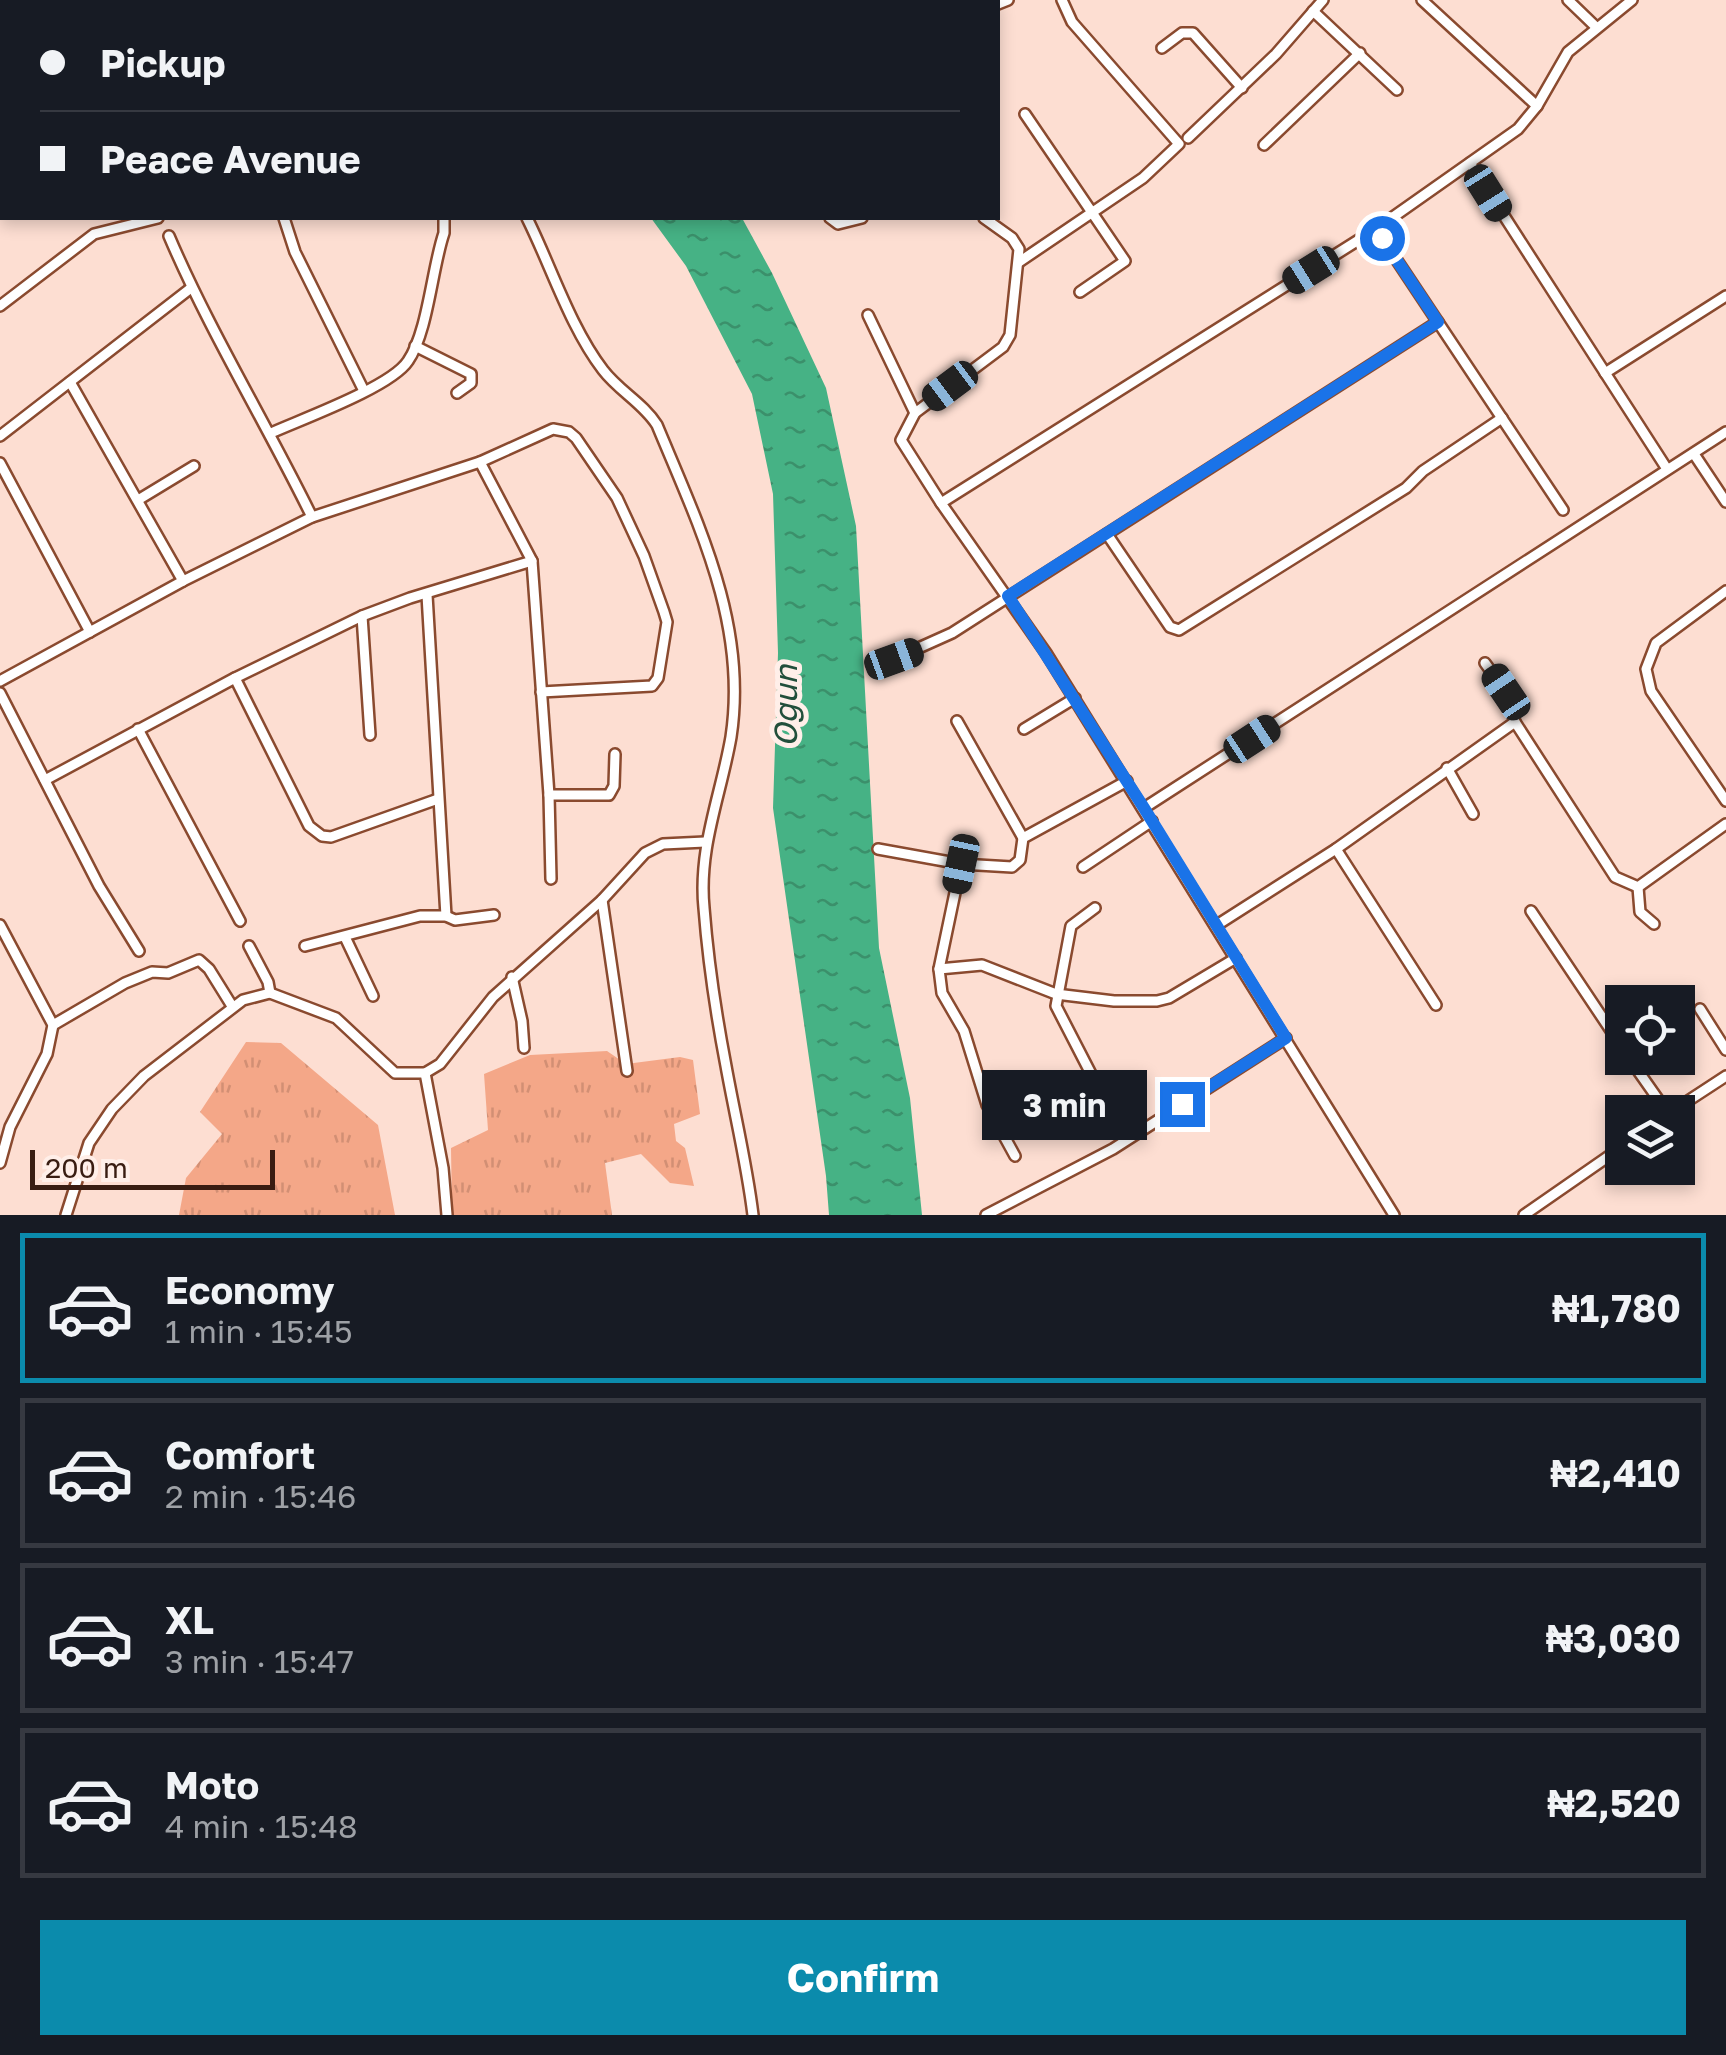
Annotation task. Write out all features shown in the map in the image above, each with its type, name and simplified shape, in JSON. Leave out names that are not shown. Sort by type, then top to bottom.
[{"type":"street","points":[[1019,262],[1143,178],[1179,144],[1072,22],[1062,0]]},
{"type":"street","points":[[1188,138],[1242,88],[1323,0]]},
{"type":"street","points":[[1422,0],[1536,106]]},
{"type":"street","points":[[1568,0],[1596,27]]},
{"type":"street","points":[[941,502],[1376,229],[1518,129],[1563,58],[1632,0]]},
{"type":"street","points":[[1313,11],[1397,90]]},
{"type":"street","points":[[1162,48],[1182,33],[1193,33],[1242,88]]},
{"type":"street","points":[[1264,145],[1360,53]]},
{"type":"street","points":[[1025,114],[1124,262],[1080,292]]},
{"type":"street","points":[[1470,163],[1668,469]]},
{"type":"street","points":[[0,306],[94,234],[150,220]]},
{"type":"street","points":[[285,220],[296,252],[364,392]]},
{"type":"street","points":[[271,433],[364,392],[406,364],[415,346],[444,220]]},
{"type":"street","points":[[528,220],[560,293],[603,370],[648,410],[657,425],[714,563],[734,644],[733,715],[705,842],[703,906],[725,1062],[753,1215]]},
{"type":"street","points":[[987,220],[1017,244],[1019,262],[1007,342],[915,413],[901,440],[1128,781],[1394,1215]]},
{"type":"street","points":[[1376,229],[1563,510]]},
{"type":"street","points":[[169,236],[192,288],[312,517]]},
{"type":"street","points":[[0,436],[192,288]]},
{"type":"street","points":[[1605,373],[1726,296]]},
{"type":"street","points":[[868,315],[915,413]]},
{"type":"street","points":[[894,659],[936,643],[1438,322]]},
{"type":"street","points":[[415,346],[470,374],[471,383],[457,393]]},
{"type":"street","points":[[70,382],[183,581]]},
{"type":"street","points":[[1107,534],[1170,627],[1179,630],[1406,488],[1423,470],[1502,418]]},
{"type":"street","points":[[0,682],[183,581],[312,517],[480,462],[554,429],[569,432],[591,456],[617,498],[644,556],[667,622],[658,678],[652,686],[541,692]]},
{"type":"street","points":[[1144,808],[1726,432]]},
{"type":"street","points":[[1694,454],[1726,502]]},
{"type":"street","points":[[0,462],[90,632]]},
{"type":"street","points":[[480,462],[532,561],[549,795],[551,880]]},
{"type":"street","points":[[138,500],[194,466]]},
{"type":"street","points":[[45,780],[235,678],[362,616],[532,561]]},
{"type":"street","points":[[1726,591],[1656,643],[1646,669],[1651,692],[1726,801]]},
{"type":"street","points":[[427,595],[446,916]]},
{"type":"street","points":[[362,616],[370,736]]},
{"type":"street","points":[[1486,663],[1506,692],[1514,722],[1616,877],[1638,887]]},
{"type":"street","points":[[235,678],[310,826],[322,836],[331,837],[438,800]]},
{"type":"street","points":[[0,692],[99,886],[139,951]]},
{"type":"street","points":[[1024,729],[1075,698]]},
{"type":"street","points":[[878,850],[961,864],[1015,866],[1023,838],[957,721]]},
{"type":"street","points":[[1217,925],[1336,848],[1514,722]]},
{"type":"street","points":[[138,729],[240,921]]},
{"type":"street","points":[[549,795],[609,795],[614,786],[616,754]]},
{"type":"street","points":[[1447,768],[1474,814]]},
{"type":"street","points":[[1023,838],[1128,781]]},
{"type":"street","points":[[1083,867],[1152,821]]},
{"type":"street","points":[[1638,887],[1726,824]]},
{"type":"street","points":[[66,1215],[89,1143],[104,1119],[144,1076],[232,1006],[270,994],[336,1018],[395,1073],[424,1073],[440,1064],[472,1020],[512,978],[602,900],[652,847],[705,842]]},
{"type":"street","points":[[1336,848],[1436,1005]]},
{"type":"street","points":[[961,864],[939,969],[943,999],[964,1031],[987,1105],[1015,1156]]},
{"type":"street","points":[[1638,887],[1640,912],[1654,924]]},
{"type":"street","points":[[602,900],[627,1071]]},
{"type":"street","points":[[1095,908],[1071,926],[1056,1006],[1120,1132]]},
{"type":"street","points":[[1531,911],[1605,1022]]},
{"type":"street","points":[[305,946],[420,916],[455,920],[494,915]]},
{"type":"street","points":[[0,1163],[5,1126],[47,1054],[53,1025],[1,930]]},
{"type":"street","points":[[345,937],[373,996]]},
{"type":"street","points":[[249,946],[270,994]]},
{"type":"street","points":[[939,969],[982,966],[1056,994],[1157,1001],[1169,998],[1236,958]]},
{"type":"street","points":[[53,1025],[125,983],[152,972],[168,973],[199,960],[209,968],[232,1006]]},
{"type":"street","points":[[512,978],[524,1048]]},
{"type":"street","points":[[1700,1009],[1726,1050]]},
{"type":"street","points":[[986,1215],[1113,1149],[1286,1038]]},
{"type":"street","points":[[424,1073],[444,1168],[447,1215]]},
{"type":"street","points":[[1695,1096],[1726,1076]]},
{"type":"street","points":[[1524,1215],[1605,1159]]},
{"type":"green space","points":[[246,1042],[281,1043],[378,1125],[395,1215],[179,1215],[186,1178],[222,1134],[200,1112]]},
{"type":"green space","points":[[607,1051],[626,1064],[680,1057],[693,1060],[700,1114],[674,1124],[676,1141],[685,1148],[694,1186],[670,1183],[641,1154],[605,1163],[612,1215],[452,1215],[451,1148],[488,1130],[484,1074],[530,1055]]},
{"type":"water","name":"Ogun","points":[[652,220],[743,220],[826,388],[856,526],[879,948],[910,1098],[922,1215],[829,1215],[773,808],[778,653],[773,494],[752,394],[686,266]]},
{"type":"route","points":[[1182,1104],[1286,1038],[1008,596],[1438,322],[1382,238]]}]
